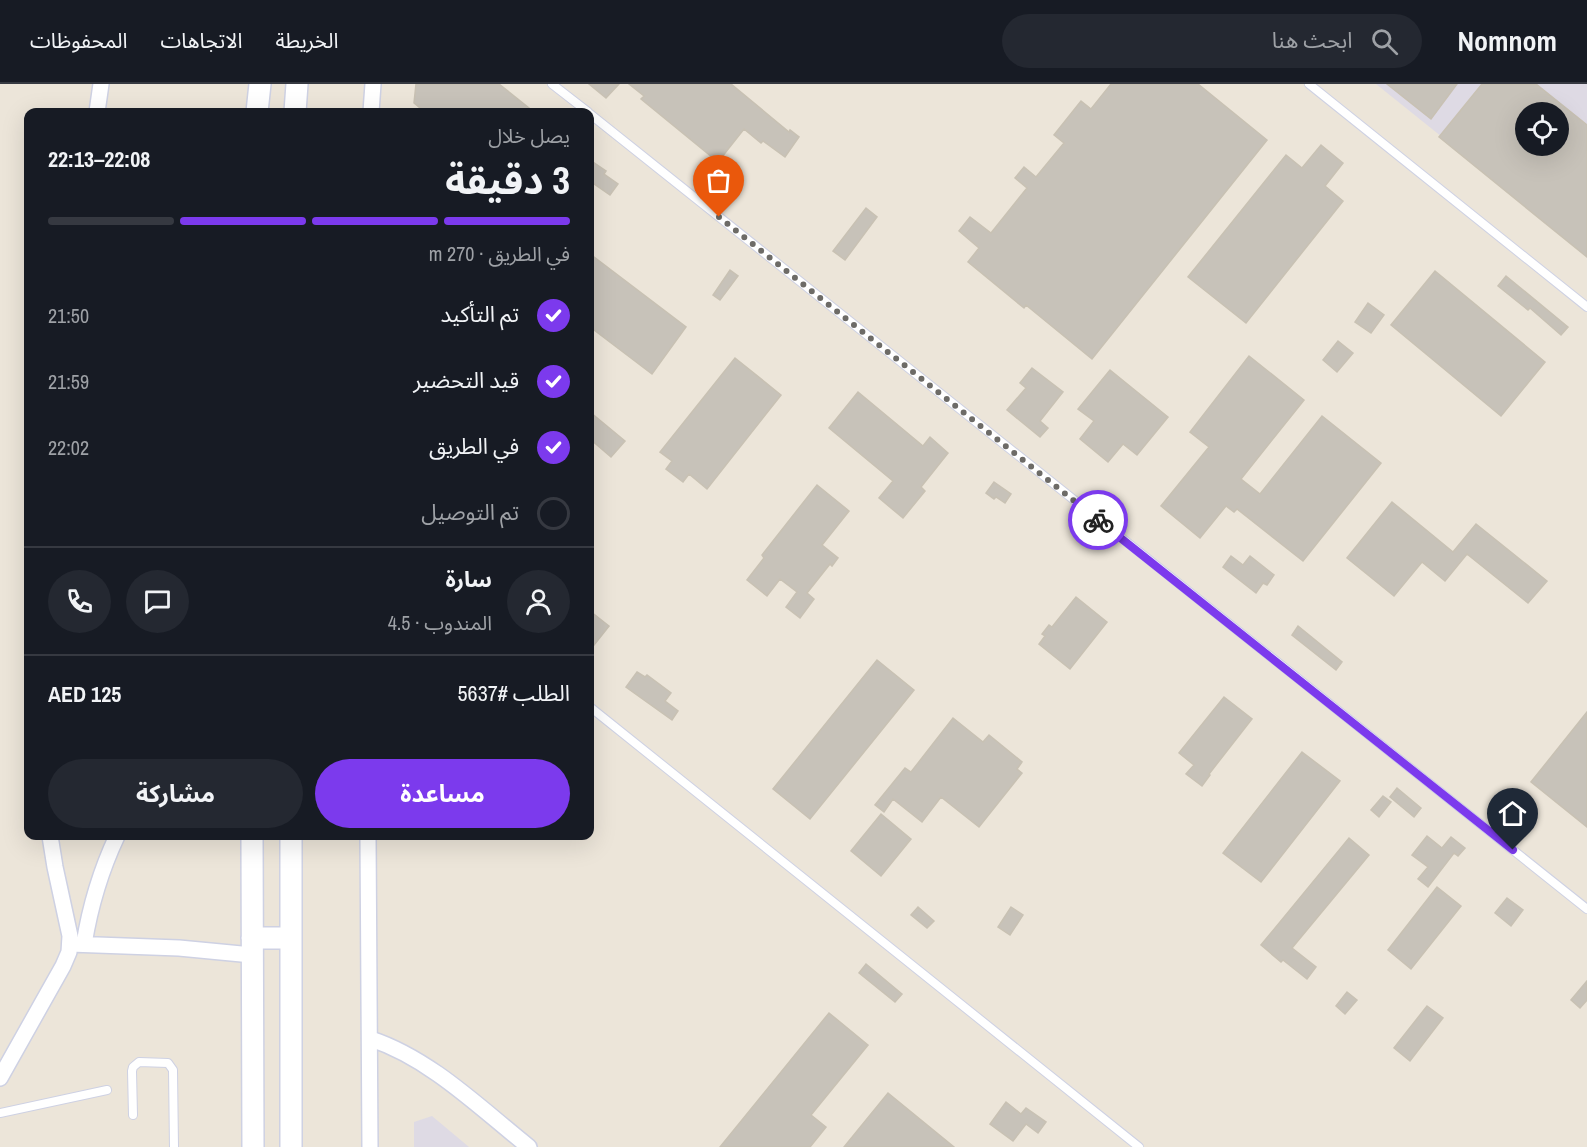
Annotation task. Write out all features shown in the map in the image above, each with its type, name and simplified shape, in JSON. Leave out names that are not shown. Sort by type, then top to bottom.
[{"type":"street","points":[[98,108],[101,84]]},
{"type":"street","points":[[257,108],[260,84]]},
{"type":"street","points":[[295,108],[297,84]]},
{"type":"street","points":[[370,108],[373,84]]},
{"type":"street","points":[[51,840],[69,928],[77,944]]},
{"type":"street","points":[[0,1077],[69,952],[77,944],[115,840]]},
{"type":"street","points":[[250,1142],[252,840]]},
{"type":"street","points":[[291,840],[291,1147]]},
{"type":"street","points":[[368,840],[370,1147]]},
{"type":"street","points":[[77,944],[170,947],[252,946],[291,938]]},
{"type":"street","points":[[371,1039],[399,1050],[426,1065],[529,1147]]},
{"type":"lane","points":[[552,84],[583,108]]},
{"type":"lane","points":[[1309,84],[1587,307]]},
{"type":"lane","points":[[594,117],[1587,909]]},
{"type":"lane","points":[[594,710],[1138,1147]]},
{"type":"lane","points":[[133,1115],[133,1067],[139,1062],[168,1063],[173,1070],[174,1147]]},
{"type":"lane","points":[[0,1113],[107,1090]]},
{"type":"shaded area","points":[[1376,84],[1587,84],[1587,255]]},
{"type":"shaded area","points":[[432,1116],[469,1147],[414,1147],[414,1122]]},
{"type":"building","points":[[416,84],[499,84],[529,108],[420,108],[414,103]]},
{"type":"building","points":[[589,84],[619,84],[606,98]]},
{"type":"building","points":[[629,84],[731,84],[789,132],[790,130],[799,137],[785,157],[763,141],[761,143],[744,129],[718,162],[641,99],[644,96]]},
{"type":"building","points":[[1111,84],[1198,84],[1267,140],[1092,359],[1026,305],[1024,308],[968,262],[979,248],[959,231],[970,217],[991,233],[1027,188],[1015,178],[1024,167],[1036,177],[1064,143],[1054,135],[1081,101],[1091,109]]},
{"type":"building","points":[[1387,84],[1457,84],[1431,119]]},
{"type":"building","points":[[1482,84],[1536,84],[1558,102],[1515,102],[1515,156],[1569,156],[1569,111],[1587,125],[1587,257],[1439,137]]},
{"type":"building","points":[[1321,145],[1343,163],[1325,186],[1343,201],[1246,323],[1188,277],[1286,155],[1302,168]]},
{"type":"building","points":[[594,163],[618,184],[610,195],[594,184]]},
{"type":"building","points":[[866,208],[877,217],[845,260],[833,251]]},
{"type":"building","points":[[594,257],[686,327],[652,374],[594,330]]},
{"type":"building","points":[[730,270],[738,276],[720,300],[713,295]]},
{"type":"building","points":[[1435,271],[1545,362],[1501,416],[1391,325]]},
{"type":"building","points":[[1506,276],[1568,327],[1561,335],[1530,308],[1528,310],[1498,286]]},
{"type":"building","points":[[1368,303],[1384,315],[1371,333],[1355,322]]},
{"type":"building","points":[[1338,341],[1353,353],[1337,372],[1323,360]]},
{"type":"building","points":[[1249,356],[1304,400],[1241,479],[1260,494],[1322,416],[1381,463],[1303,561],[1237,509],[1234,512],[1226,506],[1200,538],[1161,506],[1209,447],[1190,432]]},
{"type":"building","points":[[735,358],[781,395],[707,489],[689,474],[683,482],[666,469],[672,461],[660,452]]},
{"type":"building","points":[[1032,368],[1063,392],[1040,421],[1048,428],[1040,437],[1007,410],[1026,388],[1020,383]]},
{"type":"building","points":[[1110,370],[1168,417],[1137,455],[1123,444],[1108,462],[1080,439],[1094,421],[1078,409]]},
{"type":"building","points":[[858,392],[923,446],[930,437],[948,453],[921,487],[925,491],[903,518],[879,498],[893,481],[829,428]]},
{"type":"building","points":[[594,415],[625,441],[611,457],[594,442]]},
{"type":"building","points":[[994,482],[1011,494],[1005,503],[986,493]]},
{"type":"building","points":[[817,485],[849,511],[822,545],[838,558],[832,566],[830,564],[807,593],[814,599],[800,618],[786,607],[797,592],[780,579],[767,596],[747,580],[764,558],[762,555]]},
{"type":"building","points":[[1392,502],[1453,552],[1476,524],[1547,581],[1528,603],[1467,554],[1445,581],[1422,562],[1394,596],[1347,558]]},
{"type":"building","points":[[1231,556],[1243,565],[1250,556],[1274,575],[1267,585],[1263,583],[1256,593],[1223,567]]},
{"type":"building","points":[[1076,597],[1107,622],[1070,669],[1039,644],[1045,636],[1042,634],[1049,625],[1052,627]]},
{"type":"building","points":[[594,614],[609,626],[594,645]]},
{"type":"building","points":[[1298,626],[1342,662],[1336,670],[1292,635]]},
{"type":"building","points":[[877,660],[914,690],[810,819],[773,789]]},
{"type":"building","points":[[637,672],[645,677],[647,675],[671,693],[665,701],[678,711],[672,720],[626,687]]},
{"type":"building","points":[[1224,697],[1252,719],[1202,786],[1186,774],[1194,765],[1179,753]]},
{"type":"building","points":[[1587,712],[1587,827],[1531,782]]},
{"type":"building","points":[[953,718],[983,742],[989,735],[1022,762],[1017,769],[1022,773],[979,827],[941,797],[922,822],[893,799],[884,812],[875,805],[905,768],[911,772]]},
{"type":"building","points":[[1302,752],[1340,781],[1261,882],[1223,853]]},
{"type":"building","points":[[1397,788],[1421,808],[1414,817],[1390,797]]},
{"type":"building","points":[[1383,796],[1391,802],[1379,817],[1371,810]]},
{"type":"building","points":[[881,814],[911,839],[881,876],[851,851]]},
{"type":"building","points":[[1427,836],[1442,848],[1451,837],[1465,848],[1458,856],[1454,853],[1428,887],[1418,879],[1428,867],[1412,855]]},
{"type":"building","points":[[1349,838],[1369,855],[1292,948],[1316,967],[1307,979],[1261,945]]},
{"type":"building","points":[[1437,887],[1461,906],[1411,969],[1388,950]]},
{"type":"building","points":[[1507,898],[1523,910],[1511,926],[1495,913]]},
{"type":"building","points":[[918,907],[934,921],[927,928],[911,915]]},
{"type":"building","points":[[1011,907],[1023,915],[1010,935],[998,927]]},
{"type":"building","points":[[866,964],[902,994],[895,1002],[859,973]]},
{"type":"building","points":[[1587,981],[1587,1000],[1580,1008],[1571,1000]]},
{"type":"building","points":[[1347,992],[1357,1000],[1345,1014],[1336,1006]]},
{"type":"building","points":[[1427,1006],[1443,1018],[1410,1061],[1394,1048]]},
{"type":"building","points":[[829,1013],[868,1045],[811,1115],[826,1127],[810,1147],[720,1147]]},
{"type":"building","points":[[888,1093],[954,1147],[844,1147]]},
{"type":"building","points":[[1006,1102],[1021,1114],[1026,1108],[1046,1122],[1038,1133],[1026,1124],[1013,1141],[990,1124]]},
{"type":"way so far","points":[[719,217],[1098,520]]},
{"type":"route","points":[[1098,520],[1513,850]]}]
